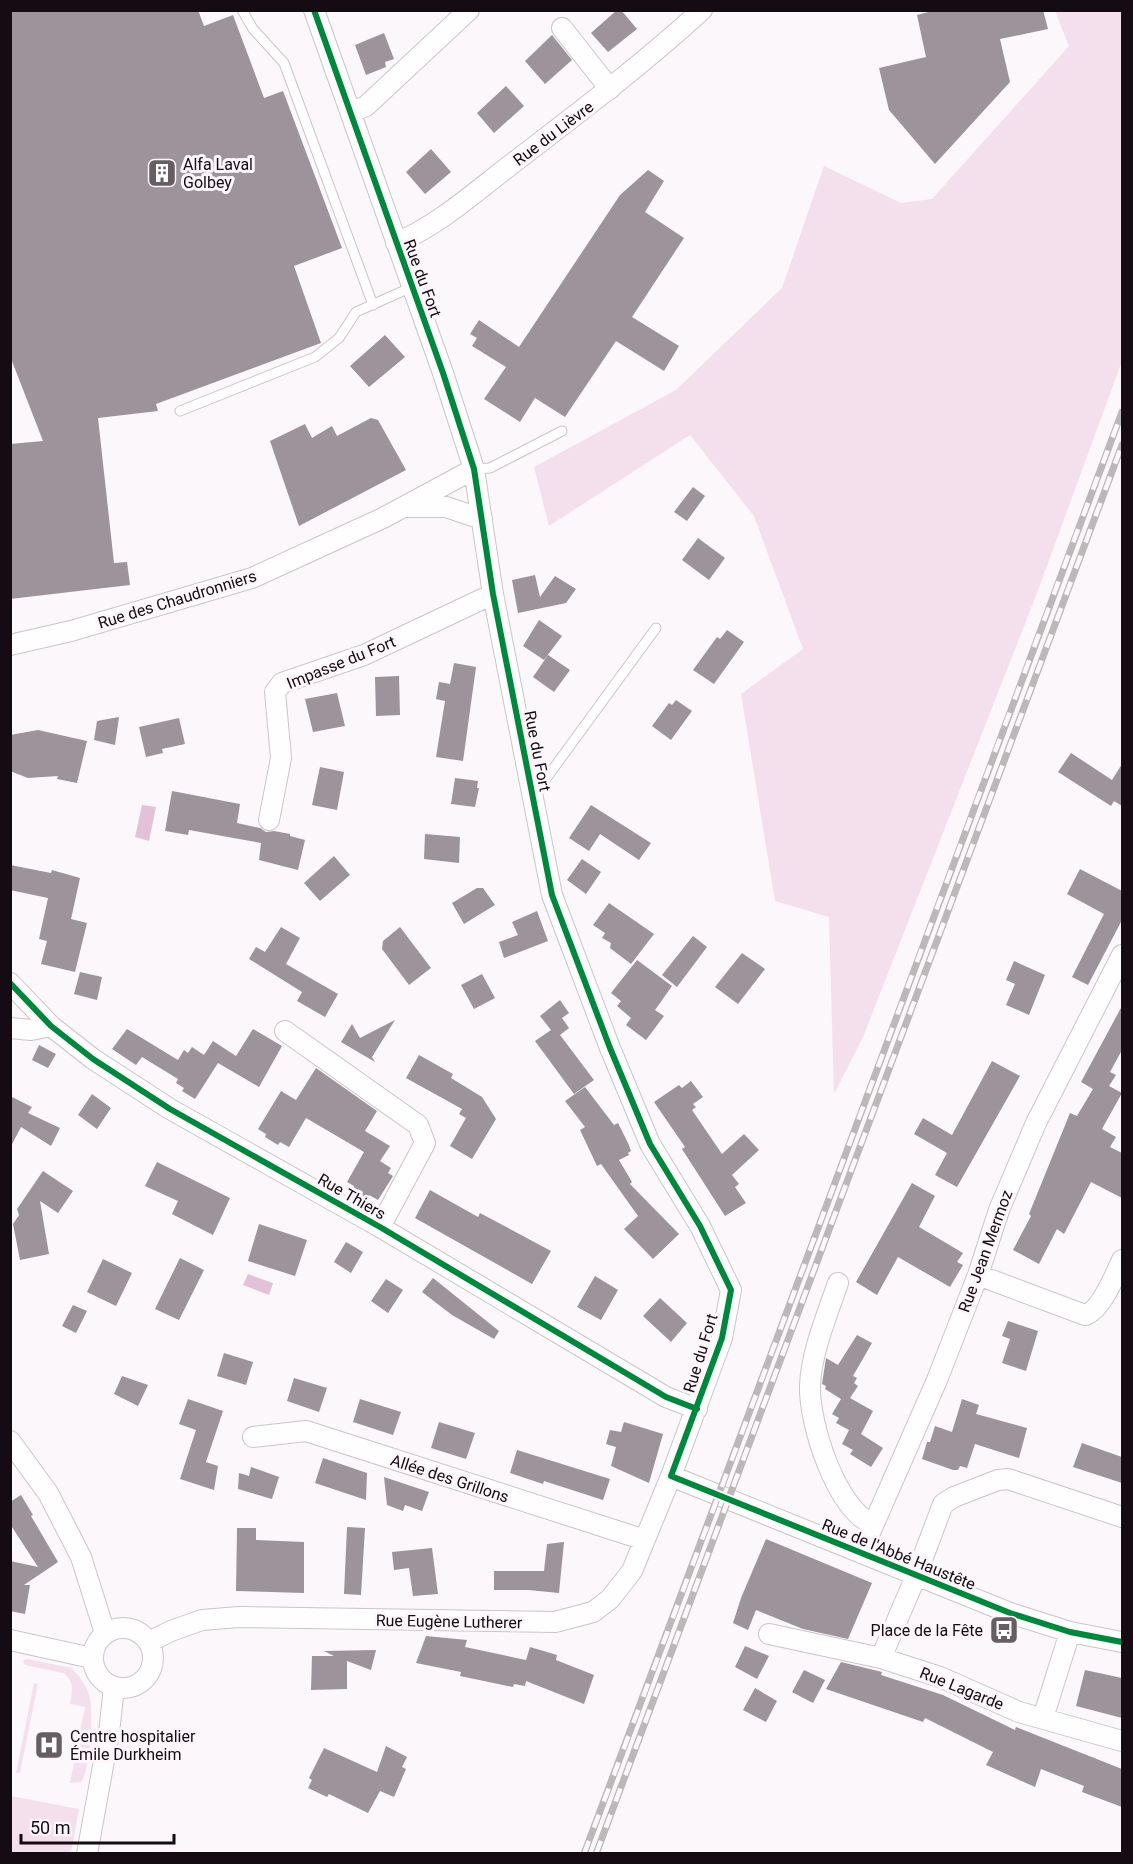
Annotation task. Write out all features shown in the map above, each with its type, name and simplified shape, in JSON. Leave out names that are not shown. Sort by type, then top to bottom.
[{"type":"street","name":"Rue du Fort","points":[[314,10],[461,424],[474,469],[493,594],[552,895],[610,1048],[650,1144],[700,1226],[731,1290],[722,1338],[671,1476]]},
{"type":"street","points":[[352,112],[366,106],[470,10]]},
{"type":"street","name":"Rue du Lièvre","points":[[396,243],[427,229],[658,51],[702,10]]},
{"type":"street","points":[[562,28],[610,89]]},
{"type":"street","name":"Rue des Chaudronniers","points":[[10,645],[71,631],[252,578],[404,507],[474,469]]},
{"type":"street","name":"Rue des Chaudronniers","points":[[404,507],[446,507],[482,519]]},
{"type":"street","name":"Impasse du Fort","points":[[269,820],[281,758],[275,692],[282,683],[364,655],[493,594]]},
{"type":"street","name":"Rue Jean Mermoz","points":[[861,1553],[936,1380],[978,1275],[999,1210],[1036,1124],[1122,955]]},
{"type":"street","name":"Rue Thiers","points":[[10,983],[51,1026],[93,1059],[170,1109],[380,1227],[666,1397],[697,1409]]},
{"type":"street","points":[[10,1028],[31,1030],[51,1026]]},
{"type":"street","name":"Rue Thiers","points":[[285,1031],[418,1125],[425,1143],[380,1227]]},
{"type":"street","points":[[978,1275],[1085,1315],[1097,1307],[1122,1260]]},
{"type":"street","points":[[838,1283],[817,1348],[810,1385],[813,1417],[829,1469],[848,1504],[863,1520],[872,1524]]},
{"type":"street","name":"Allée des Grillons","points":[[253,1437],[306,1431],[645,1540]]},
{"type":"street","points":[[10,1441],[48,1493],[81,1557],[105,1633]]},
{"type":"street","name":"Rue Eugène Lutherer","points":[[149,1642],[202,1620],[238,1617],[555,1622],[593,1612],[610,1599],[632,1571],[671,1476]]},
{"type":"street","name":"Rue de l'Abbé Haustête","points":[[671,1476],[1010,1613],[1070,1632],[1122,1642]]},
{"type":"street","points":[[880,1658],[916,1576],[943,1504],[954,1497],[999,1480],[1008,1479],[1122,1517]]},
{"type":"street","points":[[124,1627],[143,1635],[149,1642],[153,1652],[153,1663],[143,1681],[134,1686],[114,1687],[98,1676],[92,1658],[95,1644],[105,1633],[114,1628],[124,1627]]},
{"type":"street","points":[[1043,1718],[1070,1632]]},
{"type":"street","name":"Rue Lagarde","points":[[769,1634],[880,1658],[940,1677],[1019,1712],[1122,1742]]},
{"type":"street","points":[[10,1641],[92,1658]]},
{"type":"street","points":[[87,1854],[109,1732],[114,1687]]},
{"type":"lane","points":[[242,10],[253,28],[284,63],[373,305]]},
{"type":"lane","points":[[180,411],[315,357],[339,339],[356,312],[412,287]]},
{"type":"lane","points":[[474,469],[490,468],[562,431]]},
{"type":"lane","points":[[534,795],[656,628]]},
{"type":"shaded area","points":[[1055,11],[1122,11],[1122,361],[1037,593],[863,1037],[834,1094],[829,917],[775,901],[741,694],[803,649],[754,516],[690,435],[549,526],[534,467],[676,390],[782,288],[824,166],[901,203],[932,199],[1069,46]]},
{"type":"shaded area","points":[[142,805],[156,807],[149,841],[135,837]]},
{"type":"shaded area","points":[[248,1274],[273,1283],[269,1295],[243,1285]]},
{"type":"shaded area","points":[[27,1659],[71,1668],[88,1691],[91,1713],[90,1740],[87,1766],[81,1782],[70,1783],[85,1707],[70,1704],[72,1687],[67,1676],[63,1673],[25,1665],[23,1661]]},
{"type":"shaded area","points":[[34,1683],[38,1684],[20,1773],[16,1773]]},
{"type":"shaded area","points":[[11,1796],[79,1809],[71,1853],[11,1853]]},
{"type":"building","name":"Alfa Laval Golbey","points":[[10,10],[198,10],[204,26],[233,15],[264,98],[283,91],[342,248],[294,266],[321,343],[156,404],[158,411],[98,418],[114,563],[127,562],[130,585],[10,599],[10,444],[43,441],[10,356]]},
{"type":"building","points":[[617,10],[621,10],[637,29],[608,52],[591,33]]},
{"type":"building","points":[[936,10],[1043,10],[1048,29],[1000,39],[1010,82],[935,164],[889,110],[879,68],[926,57],[917,15]]},
{"type":"building","points":[[384,33],[394,59],[385,62],[386,67],[366,75],[355,45]]},
{"type":"building","points":[[552,35],[572,60],[545,84],[525,61]]},
{"type":"building","points":[[506,86],[524,106],[494,133],[477,113]]},
{"type":"building","points":[[431,149],[451,172],[425,194],[406,172]]},
{"type":"building","points":[[648,170],[664,181],[645,212],[684,238],[632,317],[679,346],[664,371],[616,341],[565,417],[535,398],[520,422],[484,399],[506,367],[472,346],[477,338],[470,334],[479,320],[519,347],[620,195]]},
{"type":"building","points":[[385,335],[405,357],[369,387],[350,366]]},
{"type":"building","points":[[371,418],[378,420],[406,470],[299,526],[270,441],[305,424],[312,438],[332,426],[337,436]]},
{"type":"building","points":[[693,487],[705,496],[687,521],[674,512]]},
{"type":"building","points":[[698,538],[725,558],[709,580],[682,560]]},
{"type":"building","points":[[535,575],[540,597],[555,576],[576,589],[566,603],[518,613],[512,580]]},
{"type":"building","points":[[539,620],[562,636],[544,660],[523,646]]},
{"type":"building","points":[[727,630],[744,642],[714,684],[693,670],[717,637],[720,639]]},
{"type":"building","points":[[548,655],[570,670],[554,692],[533,677]]},
{"type":"building","points":[[454,663],[476,667],[463,761],[436,757],[445,701],[436,699],[439,682],[450,684]]},
{"type":"building","points":[[399,676],[400,715],[376,716],[375,677]]},
{"type":"building","points":[[337,693],[345,726],[313,732],[305,699]]},
{"type":"building","points":[[676,700],[692,711],[671,740],[652,726],[669,703],[672,705]]},
{"type":"building","points":[[119,717],[115,745],[94,740],[97,721]]},
{"type":"building","points":[[179,718],[185,744],[162,749],[163,753],[146,757],[139,727]]},
{"type":"building","points":[[38,730],[87,741],[77,783],[57,779],[58,776],[28,778],[10,771],[10,735]]},
{"type":"building","points":[[1071,753],[1112,780],[1122,764],[1122,806],[1114,801],[1111,806],[1058,772]]},
{"type":"building","points":[[320,767],[344,772],[337,810],[312,805]]},
{"type":"building","points":[[455,778],[478,781],[475,807],[451,804]]},
{"type":"building","points":[[172,791],[240,804],[237,823],[260,828],[266,832],[290,834],[290,836],[305,840],[298,870],[259,860],[261,843],[189,830],[188,835],[165,831]]},
{"type":"building","points":[[591,805],[651,843],[639,860],[600,834],[589,851],[569,838]]},
{"type":"building","points":[[425,834],[460,837],[459,863],[424,859]]},
{"type":"building","points":[[334,856],[350,875],[320,901],[304,883]]},
{"type":"building","points":[[582,859],[601,872],[586,894],[567,880]]},
{"type":"building","points":[[10,865],[51,873],[52,870],[80,878],[71,919],[87,923],[75,972],[41,964],[47,941],[39,939],[48,898],[10,890]]},
{"type":"building","points":[[1080,869],[1122,891],[1122,920],[1088,985],[1072,977],[1104,914],[1067,894]]},
{"type":"building","points":[[477,888],[483,888],[495,905],[464,924],[452,903]]},
{"type":"building","points":[[609,903],[654,934],[631,964],[610,948],[611,943],[602,938],[605,933],[593,925]]},
{"type":"building","points":[[537,911],[548,941],[504,958],[499,942],[518,935],[512,922]]},
{"type":"building","points":[[281,927],[300,938],[286,964],[338,994],[325,1017],[297,1001],[302,992],[249,959],[256,947],[265,952]]},
{"type":"building","points":[[400,927],[431,968],[409,985],[382,949],[383,941]]},
{"type":"building","points":[[693,936],[707,947],[677,987],[662,975]]},
{"type":"building","points":[[742,953],[765,969],[738,1004],[715,987]]},
{"type":"building","points":[[637,960],[672,986],[655,1010],[664,1016],[646,1040],[626,1025],[631,1018],[617,1006],[621,1001],[611,993]]},
{"type":"building","points":[[1014,961],[1045,975],[1029,1015],[1006,1005],[1015,984],[1006,980]]},
{"type":"building","points":[[80,972],[102,977],[97,1000],[74,994]]},
{"type":"building","points":[[482,974],[495,998],[474,1009],[461,985]]},
{"type":"building","points":[[560,1000],[569,1013],[562,1018],[569,1028],[560,1035],[594,1080],[574,1094],[535,1041],[551,1030],[540,1016]]},
{"type":"building","points":[[1122,1006],[1122,1050],[1110,1072],[1116,1075],[1109,1086],[1122,1093],[1102,1129],[1116,1137],[1110,1147],[1122,1153],[1122,1198],[1091,1182],[1064,1234],[1057,1229],[1039,1264],[1013,1250],[1031,1216],[1029,1214],[1070,1113],[1077,1116],[1093,1089],[1081,1082]]},
{"type":"building","points":[[395,1020],[372,1057],[375,1062],[341,1042],[352,1024],[360,1038]]},
{"type":"building","points":[[127,1029],[178,1060],[184,1050],[188,1053],[192,1047],[204,1055],[213,1041],[236,1056],[253,1029],[282,1046],[259,1087],[218,1063],[195,1099],[182,1091],[184,1088],[176,1083],[178,1079],[142,1057],[136,1065],[112,1049]]},
{"type":"building","points":[[39,1045],[56,1054],[48,1068],[32,1060]]},
{"type":"building","points":[[419,1055],[453,1074],[451,1078],[482,1097],[496,1119],[472,1159],[450,1146],[466,1118],[459,1114],[462,1109],[406,1078]]},
{"type":"building","points":[[992,1061],[1020,1076],[957,1187],[935,1175],[947,1153],[914,1134],[923,1118],[952,1135]]},
{"type":"building","points":[[316,1068],[377,1111],[365,1131],[390,1146],[380,1161],[391,1168],[388,1173],[393,1176],[378,1200],[369,1195],[367,1198],[353,1190],[354,1186],[347,1182],[364,1152],[306,1118],[289,1147],[280,1142],[278,1145],[265,1137],[266,1134],[258,1129],[281,1091],[296,1100]]},
{"type":"building","points":[[691,1081],[703,1097],[693,1104],[696,1107],[692,1110],[722,1154],[744,1134],[759,1150],[732,1175],[739,1184],[735,1187],[746,1203],[725,1216],[682,1149],[685,1147],[654,1102],[679,1085],[682,1088]]},
{"type":"building","points":[[585,1087],[614,1125],[618,1123],[628,1143],[631,1151],[629,1155],[619,1160],[632,1182],[630,1184],[679,1234],[653,1259],[624,1229],[638,1216],[601,1164],[597,1166],[580,1130],[585,1127],[565,1101]]},
{"type":"building","points":[[92,1094],[111,1108],[97,1129],[78,1115]]},
{"type":"building","points":[[10,1096],[32,1107],[28,1113],[60,1128],[51,1146],[21,1127],[10,1148]]},
{"type":"building","points":[[157,1162],[230,1198],[213,1235],[172,1214],[178,1201],[145,1186]]},
{"type":"building","points":[[43,1171],[73,1191],[58,1213],[40,1201],[49,1254],[20,1260],[13,1224],[19,1215],[17,1209]]},
{"type":"building","points":[[912,1183],[935,1196],[919,1227],[963,1253],[957,1262],[963,1265],[950,1287],[898,1257],[877,1295],[856,1282]]},
{"type":"building","points":[[430,1190],[478,1217],[480,1213],[551,1251],[532,1284],[415,1218]]},
{"type":"building","points":[[259,1224],[307,1240],[295,1276],[248,1261]]},
{"type":"building","points":[[346,1242],[363,1252],[351,1273],[334,1262]]},
{"type":"building","points":[[180,1258],[204,1270],[179,1320],[155,1309]]},
{"type":"building","points":[[103,1259],[132,1273],[116,1306],[87,1292]]},
{"type":"building","points":[[595,1276],[618,1290],[601,1320],[577,1307]]},
{"type":"building","points":[[433,1278],[499,1331],[494,1339],[452,1315],[422,1292]]},
{"type":"building","points":[[386,1279],[403,1290],[388,1313],[371,1301]]},
{"type":"building","points":[[660,1298],[687,1323],[671,1342],[643,1316]]},
{"type":"building","points":[[73,1305],[87,1311],[76,1333],[62,1326]]},
{"type":"building","points":[[1008,1321],[1038,1331],[1026,1371],[1002,1363],[1010,1339],[1002,1336]]},
{"type":"building","points":[[857,1335],[872,1343],[853,1376],[857,1378],[854,1383],[858,1386],[850,1398],[873,1411],[861,1434],[883,1448],[871,1467],[850,1454],[853,1450],[842,1444],[849,1430],[836,1423],[839,1418],[832,1414],[841,1399],[825,1389],[826,1386],[822,1384],[826,1358],[838,1365]]},
{"type":"building","points":[[224,1353],[253,1362],[246,1385],[217,1376]]},
{"type":"building","points":[[122,1376],[148,1385],[138,1406],[114,1394]]},
{"type":"building","points":[[294,1378],[327,1388],[319,1412],[287,1401]]},
{"type":"building","points":[[188,1399],[223,1411],[206,1462],[218,1466],[214,1490],[180,1479],[196,1430],[179,1424]]},
{"type":"building","points":[[360,1399],[401,1412],[393,1435],[353,1422]]},
{"type":"building","points":[[962,1399],[979,1405],[976,1414],[1027,1428],[1019,1458],[975,1444],[967,1468],[960,1466],[958,1470],[953,1470],[922,1459],[935,1426],[952,1432]]},
{"type":"building","points":[[439,1422],[475,1433],[466,1459],[431,1448]]},
{"type":"building","points":[[624,1422],[663,1434],[649,1483],[611,1466],[616,1447],[606,1444],[610,1430],[621,1432]]},
{"type":"building","points":[[1082,1443],[1122,1457],[1122,1483],[1073,1467]]},
{"type":"building","points":[[517,1450],[610,1479],[603,1500],[510,1473]]},
{"type":"building","points":[[323,1458],[367,1473],[366,1500],[315,1483]]},
{"type":"building","points":[[251,1467],[279,1477],[272,1499],[238,1489],[239,1473],[249,1476]]},
{"type":"building","points":[[384,1477],[429,1492],[422,1511],[405,1505],[403,1511],[387,1505]]},
{"type":"building","points":[[21,1495],[58,1562],[24,1585],[30,1585],[25,1614],[10,1611],[10,1561],[38,1567],[10,1524],[10,1502]]},
{"type":"building","points":[[347,1527],[365,1528],[361,1595],[344,1594]]},
{"type":"building","points":[[237,1528],[256,1528],[256,1540],[304,1542],[304,1593],[236,1591]]},
{"type":"building","points":[[766,1539],[872,1583],[848,1639],[803,1629],[756,1610],[748,1630],[733,1623]]},
{"type":"building","points":[[564,1542],[559,1593],[494,1590],[494,1571],[544,1571],[547,1544]]},
{"type":"building","points":[[432,1548],[438,1594],[413,1596],[409,1568],[394,1570],[392,1552]]},
{"type":"building","points":[[426,1636],[467,1640],[465,1647],[526,1660],[530,1647],[557,1655],[556,1660],[594,1675],[584,1704],[526,1681],[525,1686],[514,1684],[513,1687],[460,1676],[461,1672],[416,1663]]},
{"type":"building","points":[[745,1646],[769,1656],[757,1679],[735,1667]]},
{"type":"building","points":[[376,1650],[371,1670],[347,1661],[347,1689],[311,1690],[312,1656],[334,1656],[324,1651]]},
{"type":"building","points":[[841,1662],[882,1672],[881,1675],[943,1695],[1015,1730],[1016,1727],[1122,1769],[1122,1807],[1082,1792],[1084,1786],[1041,1769],[1035,1787],[986,1765],[993,1752],[925,1718],[923,1722],[826,1689]]},
{"type":"building","points":[[804,1670],[825,1680],[813,1703],[792,1692]]},
{"type":"building","points":[[1085,1670],[1122,1678],[1122,1718],[1076,1706]]},
{"type":"building","points":[[755,1688],[777,1701],[766,1722],[743,1710]]},
{"type":"building","points":[[386,1746],[407,1757],[402,1767],[406,1769],[394,1797],[380,1791],[368,1813],[329,1794],[327,1797],[308,1788],[312,1780],[309,1778],[324,1748],[377,1772]]},
{"type":"railway","points":[[584,1854],[1122,412]]},
{"type":"railway","points":[[596,1854],[1122,445]]},
{"type":"cycle path","points":[[314,10],[443,373],[474,469],[493,594],[552,895],[610,1048],[650,1144],[700,1226],[731,1290],[722,1338],[671,1476],[1010,1613],[1070,1632],[1122,1642]]},
{"type":"cycle path","points":[[10,983],[51,1026],[93,1059],[170,1109],[380,1227],[666,1397],[697,1409]]},
{"type":"place","name":"Alfa Laval Golbey","points":[[162,173]]},
{"type":"place","name":"Place de la Fête","points":[[1004,1630]]},
{"type":"place","name":"Centre hospitalier Émile Durkheim","points":[[49,1745]]}]
